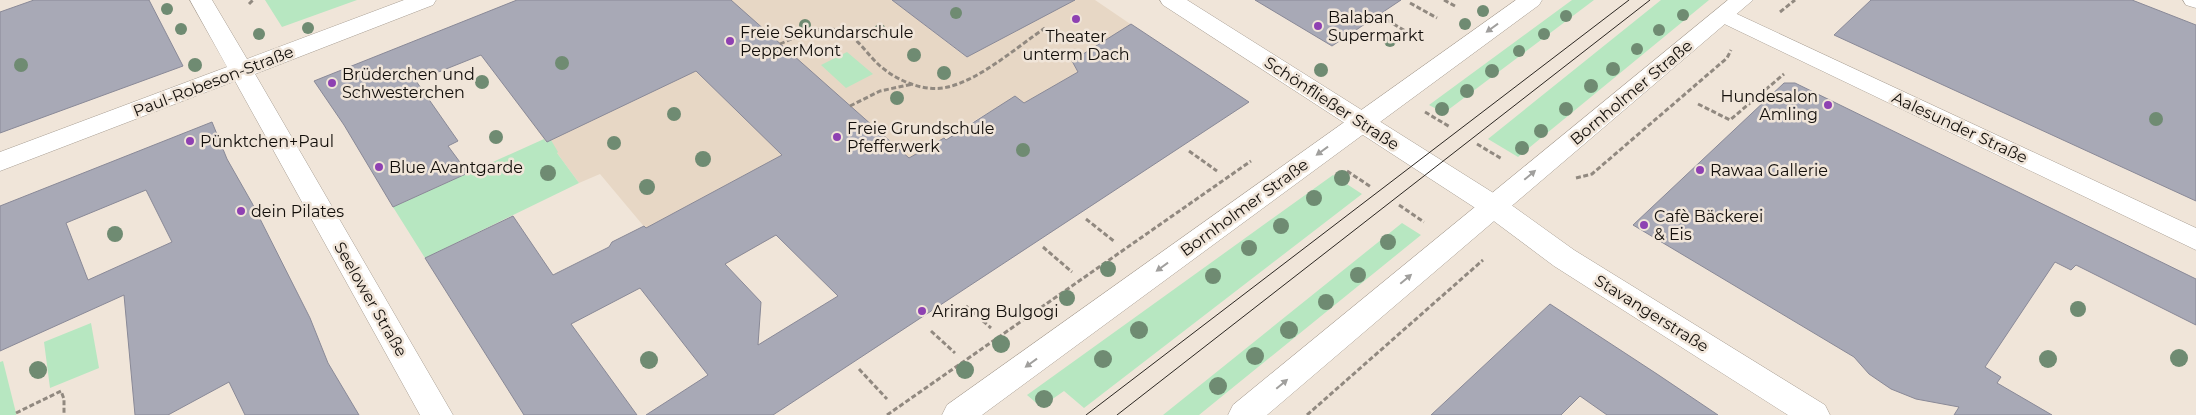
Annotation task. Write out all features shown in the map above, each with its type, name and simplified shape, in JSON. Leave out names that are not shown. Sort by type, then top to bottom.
[{"type":"street","name":"Seelower Straße","points":[[201,0],[437,415]]},
{"type":"street","name":"Paul-Robeson-Straße","points":[[0,162],[425,0]]},
{"type":"street","name":"Schönfließer Straße","points":[[1171,0],[1493,206]]},
{"type":"street","name":"Bornholmer Straße","points":[[958,415],[1531,0]]},
{"type":"street","name":"Bornholmer Straße","points":[[1244,415],[1733,8]]},
{"type":"street","name":"Aalesunder Straße","points":[[1733,8],[1752,29],[2196,240]]},
{"type":"street","name":"Stavangerstraße","points":[[1493,206],[1564,258],[1814,415]]},
{"type":"path","points":[[249,4],[253,0]]},
{"type":"path","points":[[1444,0],[1455,6]]},
{"type":"path","points":[[1569,183],[1574,179],[1592,174],[1727,58],[1734,44],[1766,17],[1783,11],[1795,0]]},
{"type":"path","points":[[1410,3],[1437,18]]},
{"type":"path","points":[[1387,20],[1412,35]]},
{"type":"path","points":[[780,44],[821,29],[837,30],[853,36],[885,70],[925,89],[948,87],[968,78],[1045,28]]},
{"type":"path","points":[[1698,104],[1730,120],[1784,73]]},
{"type":"path","points":[[850,106],[872,93],[894,85],[913,84]]},
{"type":"path","points":[[1420,109],[1450,127]]},
{"type":"path","points":[[1477,144],[1509,163]]},
{"type":"path","points":[[1189,151],[1217,171]]},
{"type":"path","points":[[887,415],[1210,188],[1258,157]]},
{"type":"path","points":[[1341,167],[1371,187]]},
{"type":"path","points":[[1400,205],[1429,225]]},
{"type":"path","points":[[1086,219],[1115,242]]},
{"type":"path","points":[[1043,247],[1072,272]]},
{"type":"path","points":[[1307,415],[1473,269]]},
{"type":"path","points":[[966,306],[991,328]]},
{"type":"path","points":[[931,331],[955,353]]},
{"type":"path","points":[[858,370],[887,399]]},
{"type":"path","points":[[16,413],[61,391],[64,398],[64,415]]},
{"type":"shaded area","points":[[732,0],[892,0],[966,57],[1075,0],[1095,0],[1145,34],[1024,103],[991,111],[723,266],[662,248],[600,174],[579,183],[557,153],[551,140],[546,142],[512,96]]},
{"type":"green space","points":[[265,0],[357,0],[282,27]]},
{"type":"green space","points":[[1572,0],[1594,0],[1444,113],[1429,105]]},
{"type":"green space","points":[[1661,0],[1709,0],[1518,157],[1488,139]]},
{"type":"green space","points":[[847,52],[873,74],[846,88],[821,65]]},
{"type":"green space","points":[[544,139],[546,142],[551,140],[557,153],[579,183],[425,258],[393,207]]},
{"type":"green space","points":[[1333,175],[1362,194],[1084,408],[1064,391],[1041,407],[1027,395]]},
{"type":"green space","points":[[1402,223],[1421,235],[1199,415],[1163,415]]},
{"type":"green space","points":[[91,323],[99,368],[50,388],[44,342]]},
{"type":"green space","points":[[3,361],[16,415],[0,415],[0,362]]},
{"type":"building","points":[[34,0],[149,0],[183,66],[0,133],[0,12]]},
{"type":"building","points":[[517,0],[731,0],[909,158],[944,138],[946,140],[1015,96],[1024,103],[1078,72],[1072,61],[1131,24],[1249,102],[773,415],[646,415],[708,375],[640,288],[571,324],[637,415],[524,415],[425,258],[513,216],[553,275],[609,247],[612,242],[644,226],[646,228],[782,155],[696,71],[547,142],[481,55],[416,81],[458,141],[448,146],[468,173],[393,207],[344,125],[314,81]],"holes":[[[776,235],[838,296],[758,345],[761,302],[725,264]]]},
{"type":"building","points":[[892,0],[1075,0],[967,57]]},
{"type":"building","points":[[1255,0],[1401,0],[1332,46]]},
{"type":"building","points":[[1871,0],[2132,0],[2196,25],[2196,201],[1834,35]]},
{"type":"building","points":[[1784,83],[1795,83],[2196,279],[2196,325],[2076,265],[2071,270],[2055,262],[1985,367],[2001,377],[1997,383],[2052,415],[1954,415],[1959,407],[1916,399],[1891,389],[1869,374],[1854,357],[1633,225]]},
{"type":"building","points":[[212,122],[227,159],[252,203],[310,318],[328,363],[359,415],[245,415],[229,382],[168,415],[135,415],[124,295],[0,351],[0,206]],"holes":[[[146,190],[172,242],[88,280],[66,223]]]},
{"type":"building","points":[[1550,304],[1718,415],[1607,415],[1580,396],[1561,415],[1431,415]]},
{"type":"tram line","points":[[1086,415],[1629,0]]},
{"type":"tram line","points":[[1117,415],[1650,0]]},
{"type":"place","name":"Theater unterm Dach","points":[[1076,19]]},
{"type":"place","name":"Balaban Supermarkt","points":[[1318,26]]},
{"type":"place","name":"Freie Sekundarschule PepperMont","points":[[730,41]]},
{"type":"place","name":"Brüderchen und Schwesterchen","points":[[332,83]]},
{"type":"place","name":"Hundesalon Amling","points":[[1828,105]]},
{"type":"place","name":"Freie Grundschule Pfefferwerk","points":[[837,137]]},
{"type":"place","name":"Pünktchen+Paul","points":[[190,141]]},
{"type":"place","name":"Blue Avantgarde","points":[[379,167]]},
{"type":"place","name":"Rawaa Gallerie","points":[[1700,170]]},
{"type":"place","name":"dein Pilates","points":[[241,211]]},
{"type":"place","name":"Cafè Bäckerei & Eis","points":[[1644,225]]},
{"type":"place","name":"Arirang Bulgogi","points":[[922,311]]}]
